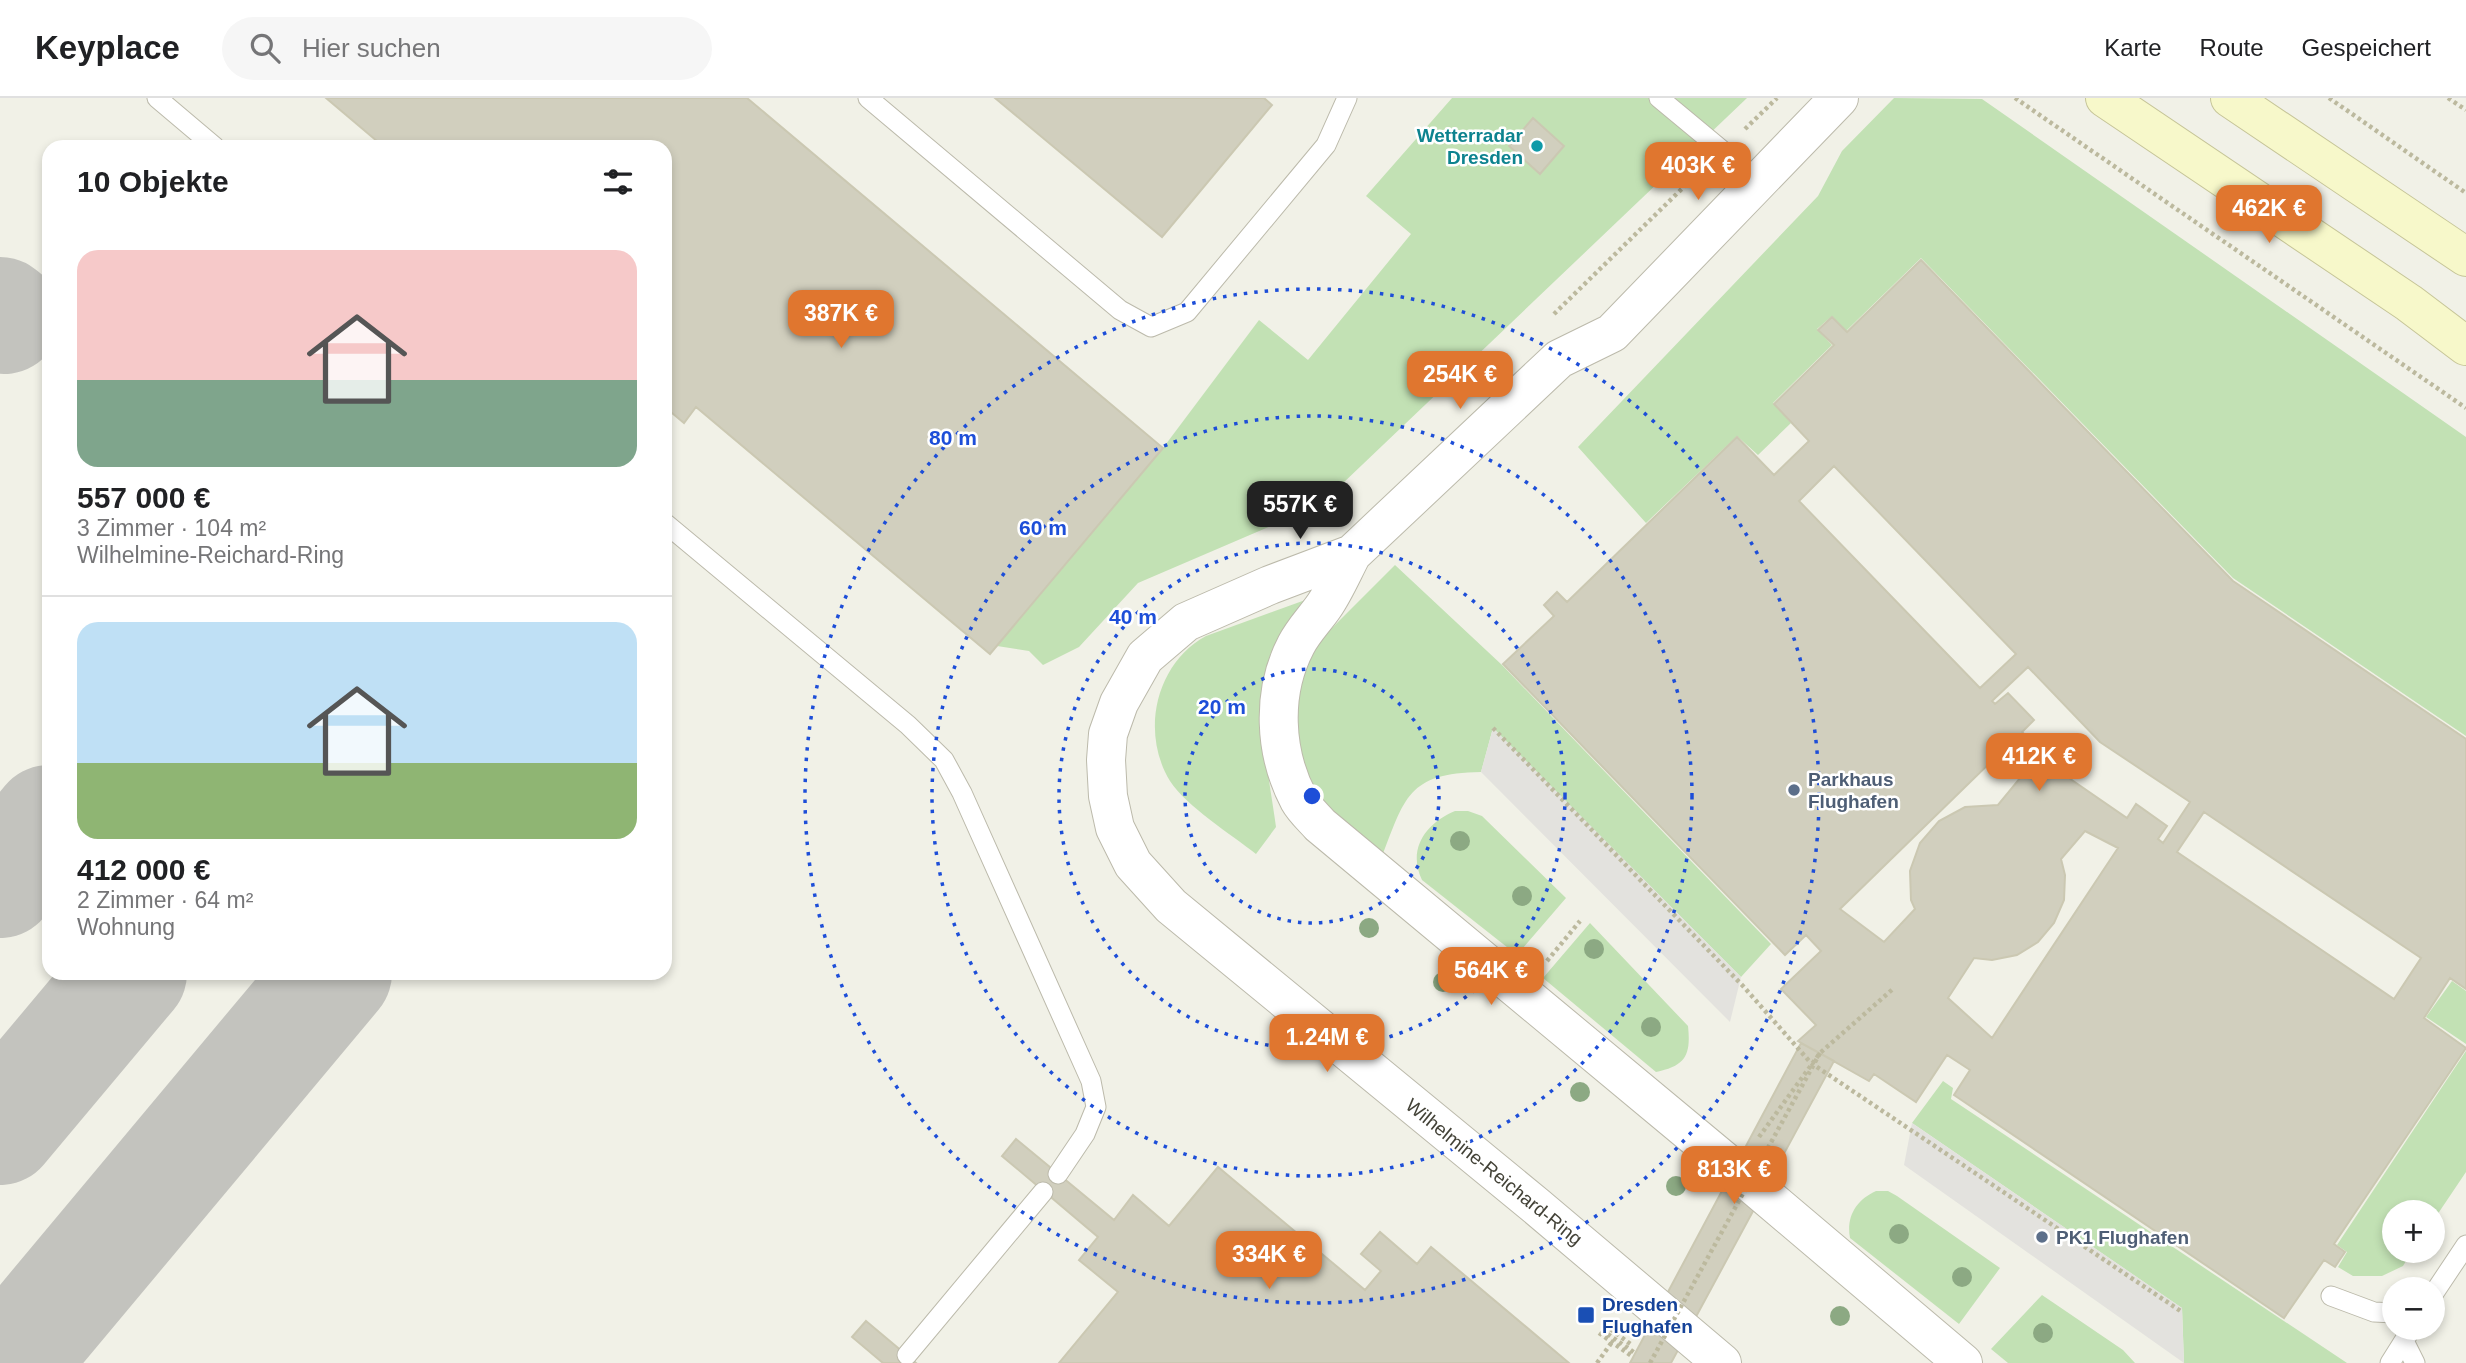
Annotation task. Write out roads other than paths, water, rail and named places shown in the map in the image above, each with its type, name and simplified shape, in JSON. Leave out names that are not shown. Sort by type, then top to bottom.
[{"type":"main road","points":[[2105,98],[2409,303],[2466,346]]},
{"type":"main road","points":[[2230,98],[2466,257]]},
{"type":"street","name":"Wilhelmine-Reichard-Ring","points":[[1722,1363],[1535,1205],[1171,906],[1133,864],[1115,828],[1108,796],[1108,734],[1119,703],[1145,657],[1186,622],[1270,585],[1352,554],[1559,359],[1612,333],[1839,98]]},
{"type":"street","points":[[1352,554],[1324,606],[1297,643],[1284,669],[1279,702],[1280,739],[1286,772],[1301,803],[1320,825],[1746,1179],[1962,1363]]},
{"type":"lane","points":[[156,98],[207,140]]},
{"type":"lane","points":[[868,98],[1120,310],[1151,327],[1186,312],[1326,145],[1347,98]]},
{"type":"lane","points":[[1659,98],[1759,181]]},
{"type":"lane","points":[[672,529],[908,725],[944,760],[962,793],[1091,1081],[1096,1107],[1085,1134],[1058,1174]]},
{"type":"lane","points":[[907,1355],[1043,1192]]},
{"type":"lane","points":[[2445,1277],[2466,1245]]},
{"type":"lane","points":[[2330,1296],[2382,1312]]},
{"type":"lane","points":[[2390,1363],[2405,1340]]},
{"type":"lane","points":[[2409,1340],[2415,1363]]},
{"type":"place","name":"Wetterradar Dresden","points":[[1537,146]]},
{"type":"place","name":"Parkhaus Flughafen","points":[[1794,790]]},
{"type":"place","name":"PK1 Flughafen","points":[[2042,1237]]},
{"type":"place","name":"Dresden Flughafen","points":[[1586,1315]]}]
